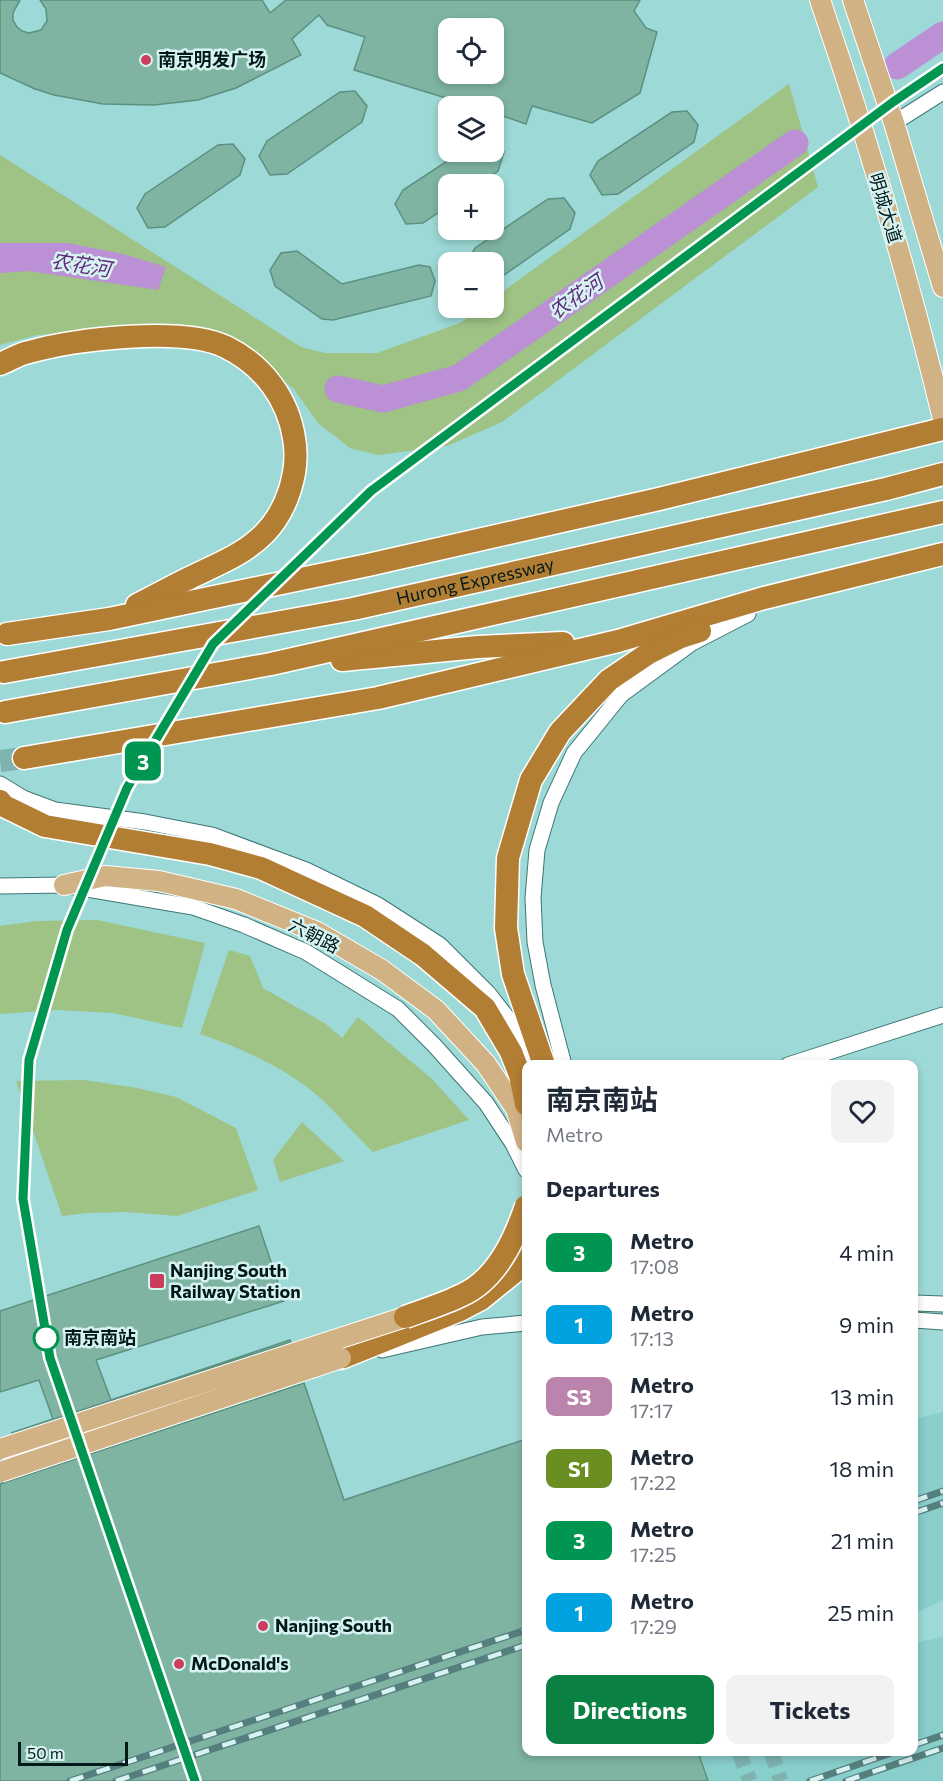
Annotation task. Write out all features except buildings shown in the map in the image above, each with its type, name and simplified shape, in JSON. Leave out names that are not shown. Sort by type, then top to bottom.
[{"type":"highway","points":[[0,364],[29,352],[94,340],[149,336],[189,338],[226,347],[254,366],[269,380],[283,401],[292,425],[296,447],[295,468],[290,488],[280,511],[264,534],[236,557],[109,619]]},
{"type":"highway","points":[[7,634],[109,619],[403,557],[659,499],[943,429]]},
{"type":"highway","name":"Hurong Expressway","points":[[4,672],[353,609],[886,489],[943,474]]},
{"type":"highway","name":"Hurong Expressway","points":[[5,712],[271,664],[943,512]]},
{"type":"highway","points":[[24,758],[378,698],[618,640],[764,598],[943,554]]},
{"type":"highway","points":[[542,1060],[513,974],[506,928],[508,858],[531,780],[560,732],[609,680],[649,653],[681,637],[898,566]]},
{"type":"highway","points":[[271,664],[378,658],[478,647],[618,640]]},
{"type":"highway","points":[[0,801],[4,806],[45,825],[210,854],[261,868],[365,916],[423,955],[485,1008],[511,1052],[522,1085]]},
{"type":"highway","points":[[405,1317],[464,1294],[489,1276],[522,1218]]},
{"type":"highway","points":[[481,1299],[503,1267],[522,1219]]},
{"type":"highway","points":[[341,1358],[460,1310],[481,1299],[513,1273],[522,1258]]},
{"type":"highway","points":[[405,1317],[460,1310]]},
{"type":"main road","name":"明城大道","points":[[820,0],[845,73],[892,230],[943,419]]},
{"type":"main road","name":"明城大道","points":[[853,0],[894,123],[943,287]]},
{"type":"main road","points":[[64,885],[105,876],[159,881],[236,899],[317,932],[382,970],[436,1010],[486,1064],[516,1109],[522,1129]]},
{"type":"main road","points":[[0,1449],[405,1317]]},
{"type":"main road","points":[[0,1472],[341,1358]]},
{"type":"street","points":[[894,123],[943,92]]},
{"type":"street","points":[[563,1060],[543,985],[535,942],[533,898],[537,850],[551,803],[574,753],[621,695],[692,643],[748,614]]},
{"type":"street","points":[[0,784],[22,798],[55,810],[145,822],[212,835],[306,870],[378,905],[440,945],[488,993],[517,1030],[527,1060]]},
{"type":"street","name":"六朝路","points":[[0,886],[64,885],[192,907],[244,925],[306,952],[398,1009],[486,1103],[522,1162]]},
{"type":"street","points":[[804,1060],[943,1016]]},
{"type":"street","points":[[918,1303],[943,1304]]},
{"type":"street","points":[[918,1320],[943,1322]]},
{"type":"street","points":[[341,1358],[482,1327],[522,1323]]},
{"type":"shaded area","points":[[943,1412],[943,1600],[918,1612],[918,1418]]},
{"type":"shaded area","points":[[943,1637],[943,1781],[478,1781],[553,1756],[918,1756],[918,1642]]},
{"type":"green space","points":[[789,84],[818,187],[502,422],[447,446],[378,455],[350,448],[318,423],[294,389],[245,351],[180,326],[37,335],[0,345],[0,155],[301,347],[325,353],[377,353],[460,323],[467,318],[504,318],[504,291]]},
{"type":"green space","points":[[97,920],[205,943],[182,1028],[113,1013],[58,1010],[0,1014],[0,926],[37,921]]},
{"type":"green space","points":[[229,950],[250,956],[263,988],[326,1024],[342,1038],[358,1017],[432,1079],[469,1120],[373,1152],[327,1104],[299,1081],[258,1057],[200,1034]]},
{"type":"green space","points":[[84,1080],[176,1097],[236,1128],[258,1190],[177,1216],[127,1212],[62,1216],[16,1081]]},
{"type":"green space","points":[[302,1122],[344,1161],[280,1182],[273,1160]]},
{"type":"water","points":[[0,243],[68,243],[123,254],[166,267],[158,290],[28,271],[0,273]]},
{"type":"waterway","name":"农花河","points":[[897,66],[943,35]]},
{"type":"waterway","name":"农花河","points":[[338,389],[383,399],[459,378],[795,143]]},
{"type":"tunnel","points":[[0,761],[24,758]]},
{"type":"tunnel","points":[[741,1756],[750,1781]]},
{"type":"tunnel","points":[[772,1756],[781,1781]]},
{"type":"railway","points":[[918,1500],[943,1491]]},
{"type":"railway","points":[[918,1512],[943,1503]]},
{"type":"railway","points":[[70,1781],[522,1631]]},
{"type":"railway","points":[[116,1781],[522,1646]]},
{"type":"railway","points":[[918,1744],[943,1735]]},
{"type":"railway","points":[[846,1781],[943,1748]]},
{"type":"railway","points":[[810,1781],[882,1756]]},
{"type":"metro line","name":"3","points":[[195,1781],[50,1358],[23,1199],[29,1060],[67,930],[127,788],[213,644],[371,491],[893,102],[943,68]]},
{"type":"place","name":"南京明发广场","points":[[146,60]]},
{"type":"place","name":"Nanjing South Railway Station","points":[[157,1281]]},
{"type":"place","name":"南京南站","points":[[46,1338]]},
{"type":"place","name":"Nanjing South","points":[[263,1626]]},
{"type":"place","name":"McDonald's","points":[[179,1664]]}]
